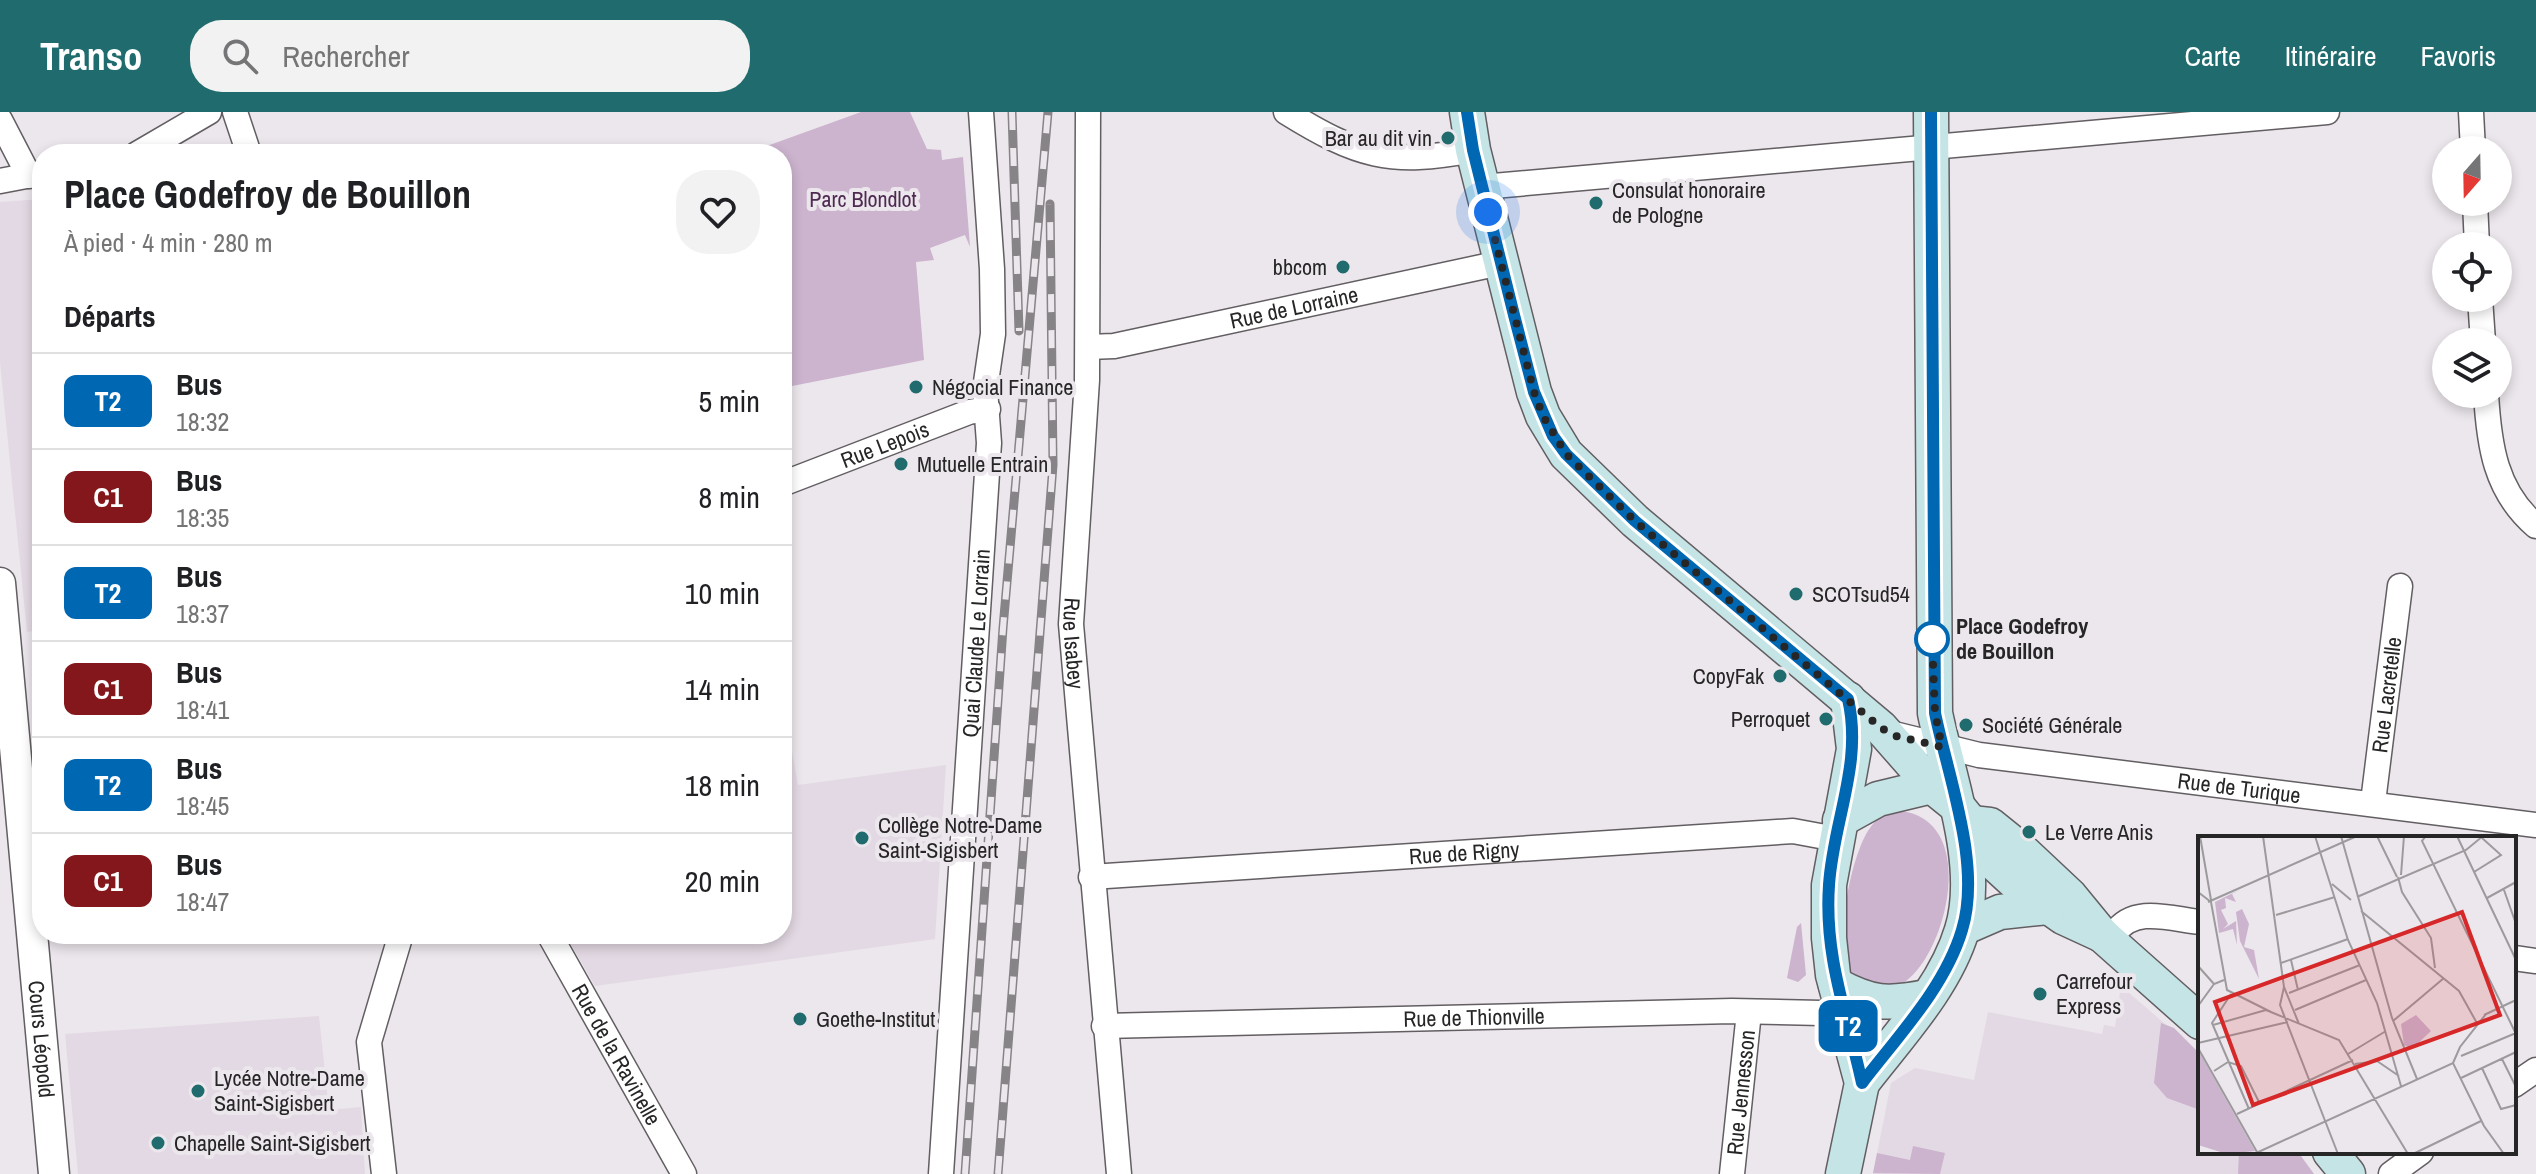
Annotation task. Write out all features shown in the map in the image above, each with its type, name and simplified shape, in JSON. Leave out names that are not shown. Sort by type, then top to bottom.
[{"type":"main road","points":[[1467,112],[1500,263],[1538,404],[1566,454],[1635,521],[1881,728],[1932,786],[1965,815],[1990,825],[2021,850],[2070,896],[2102,935],[2198,1020]]},
{"type":"main road","points":[[1931,112],[1932,639],[1935,713],[1942,747],[1965,815],[1982,852],[2048,907],[2102,935]]},
{"type":"main road","points":[[1848,699],[1854,749],[1838,830],[1829,901],[1829,938],[1839,997],[1862,1083]]},
{"type":"main road","points":[[1838,830],[1878,799],[1932,786]]},
{"type":"main road","points":[[1843,1174],[1862,1083],[1927,997],[1947,966],[1963,928],[1967,883],[1965,815]]},
{"type":"main road","points":[[1963,928],[2000,912],[2048,907]]},
{"type":"main road","points":[[1839,997],[1877,1003],[1927,997]]},
{"type":"main road","points":[[2332,1154],[2348,1174]]},
{"type":"street","points":[[154,144],[209,112]]},
{"type":"street","points":[[235,112],[246,144]]},
{"type":"street","name":"Quai Claude Le Lorrain","points":[[941,1174],[988,456],[985,389],[993,334],[992,269],[981,112]]},
{"type":"street","name":"Rue Isabey","points":[[1088,112],[1088,347],[1071,624],[1119,1174]]},
{"type":"street","points":[[1286,112],[1347,144],[1386,158],[1473,150]]},
{"type":"street","points":[[1482,187],[2327,112]]},
{"type":"street","points":[[2471,112],[2472,136]]},
{"type":"street","points":[[0,120],[32,169]]},
{"type":"street","points":[[0,181],[32,175]]},
{"type":"street","name":"Rue de Lorraine","points":[[1088,347],[1126,343],[1500,263]]},
{"type":"street","points":[[2488,408],[2495,465],[2514,503],[2536,526]]},
{"type":"street","name":"Rue Lepois","points":[[792,480],[969,412],[988,409]]},
{"type":"street","name":"Cours Léopold","points":[[0,583],[3,664],[54,1174]]},
{"type":"street","name":"Rue Lacretelle","points":[[2373,802],[2400,586]]},
{"type":"street","name":"Rue de Turique","points":[[1881,728],[1896,736],[1979,755],[2373,802],[2536,825]]},
{"type":"street","name":"Rue de Rigny","points":[[1091,877],[1838,830]]},
{"type":"street","points":[[2102,935],[2115,933],[2126,919],[2139,915],[2198,922]]},
{"type":"street","points":[[384,1174],[369,1042],[398,944]]},
{"type":"street","name":"Rue de la Ravinelle","points":[[555,944],[684,1174]]},
{"type":"street","points":[[2516,958],[2536,961]]},
{"type":"street","name":"Rue de Thionville","points":[[1104,1026],[1821,1013],[1839,997]]},
{"type":"street","name":"Rue Jennesson","points":[[1732,1174],[1749,1012]]},
{"type":"street","points":[[2516,1084],[2536,1070]]},
{"type":"street","points":[[2391,1174],[2418,1154]]},
{"type":"shaded area","points":[[32,200],[32,631],[27,632],[0,362],[0,202]]},
{"type":"shaded area","name":"Collège Notre-Dame Saint-Sigisbert","points":[[792,751],[798,785],[946,765],[935,939],[595,986],[571,944],[792,944]]},
{"type":"shaded area","points":[[2121,986],[2198,1052],[2198,1154],[2299,1154],[2314,1174],[1873,1174],[1891,1083],[1915,1068],[1974,1080],[1988,1012],[2102,1034],[2104,1025],[2115,1027]]},
{"type":"shaded area","name":"Lycée Notre-Dame Saint-Sigisbert","points":[[319,1016],[329,1110],[361,1107],[365,1174],[78,1174],[65,1034]]},
{"type":"green space","name":"Parc Blondlot","points":[[861,112],[910,112],[927,149],[941,150],[942,160],[963,157],[970,247],[965,235],[930,248],[934,260],[916,262],[924,360],[792,386],[792,144],[773,144]]},
{"type":"green space","points":[[1901,811],[1928,822],[1943,843],[1949,872],[1946,904],[1937,935],[1924,962],[1907,981],[1885,988],[1859,980],[1850,968],[1845,951],[1846,906],[1856,859],[1870,828],[1884,816]]},
{"type":"green space","points":[[1801,923],[1806,975],[1798,982],[1787,978],[1797,927]]},
{"type":"green space","points":[[2161,1023],[2174,1028],[2198,1052],[2198,1109],[2167,1098],[2154,1083]]},
{"type":"green space","points":[[1913,1146],[1945,1153],[1940,1174],[1873,1173],[1877,1153],[1910,1160]]},
{"type":"green space","points":[[2239,1154],[2299,1154],[2314,1174],[2238,1174]]},
{"type":"railway","points":[[1012,112],[1019,331]]},
{"type":"railway","points":[[965,1174],[1003,628],[1048,112]]},
{"type":"railway","points":[[998,1174],[1053,465],[1050,204]]},
{"type":"bus line","name":"T2","points":[[1467,112],[1500,263],[1534,392],[1553,436],[1566,454],[1635,521],[1848,699],[1854,749],[1829,885],[1829,938],[1833,975],[1862,1083],[1947,966],[1963,928],[1967,883],[1958,807],[1935,713],[1932,639],[1931,112]]},
{"type":"place","name":"Bar au dit vin","points":[[1448,138]]},
{"type":"place","name":"Consulat honoraire de Pologne","points":[[1596,203]]},
{"type":"place","name":"bbcom","points":[[1343,267]]},
{"type":"place","name":"Négocial Finance","points":[[916,387]]},
{"type":"place","name":"Mutuelle Entrain","points":[[901,464]]},
{"type":"place","name":"SCOTsud54","points":[[1796,594]]},
{"type":"place","name":"Place Godefroy de Bouillon","points":[[1932,639]]},
{"type":"place","name":"CopyFak","points":[[1780,676]]},
{"type":"place","name":"Perroquet","points":[[1826,719]]},
{"type":"place","name":"Société Générale","points":[[1966,725]]},
{"type":"place","name":"Le Verre Anis","points":[[2029,832]]},
{"type":"place","name":"Collège Notre-Dame Saint-Sigisbert","points":[[862,838]]},
{"type":"place","name":"Carrefour Express","points":[[2040,994]]},
{"type":"place","name":"Goethe-Institut","points":[[800,1019]]},
{"type":"place","name":"Lycée Notre-Dame Saint-Sigisbert","points":[[198,1091]]},
{"type":"place","name":"Chapelle Saint-Sigisbert","points":[[158,1143]]},
{"type":"route","points":[[1488,212],[1534,392],[1543,416],[1566,454],[1635,521],[1881,728],[1896,736],[1942,747],[1935,713],[1932,639]]}]
